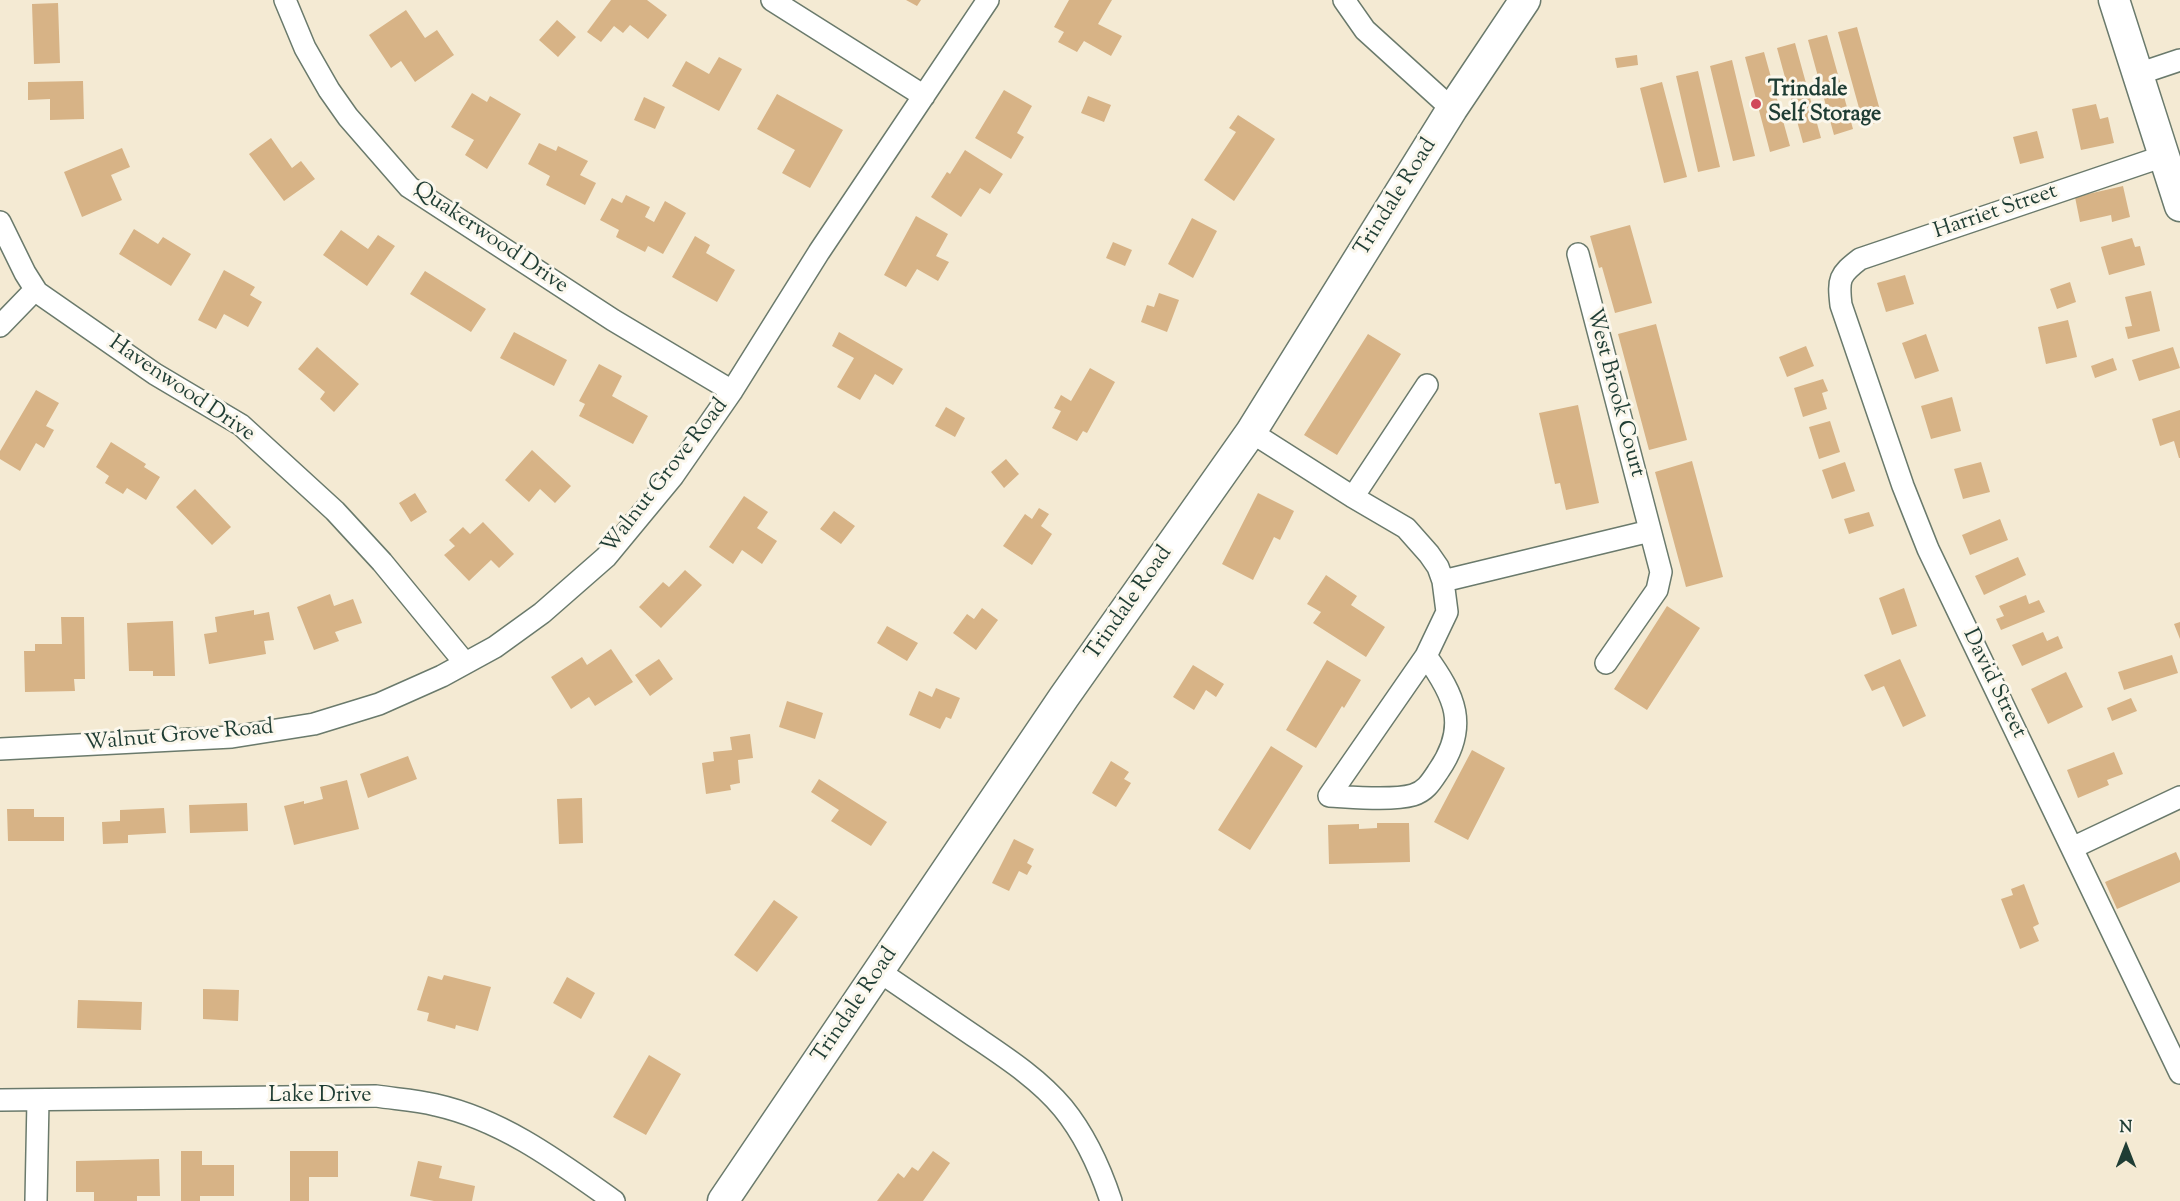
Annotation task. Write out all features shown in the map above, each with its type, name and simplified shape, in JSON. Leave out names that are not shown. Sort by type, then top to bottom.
[{"type":"main road","name":"Trindale Road","points":[[723,1201],[1064,697],[1251,432],[1452,109],[1525,0]]},
{"type":"main road","points":[[2114,0],[2180,206]]},
{"type":"street","name":"Quakerwood Drive","points":[[285,0],[305,48],[329,90],[348,117],[410,187],[613,320],[732,391]]},
{"type":"street","points":[[772,0],[924,96]]},
{"type":"street","name":"Walnut Grove Road","points":[[0,749],[232,737],[314,724],[379,704],[442,676],[495,646],[542,613],[606,557],[673,476],[732,391],[819,252],[988,0]]},
{"type":"street","points":[[1344,0],[1365,30],[1452,109]]},
{"type":"street","points":[[2138,74],[2180,60]]},
{"type":"street","name":"Harriet Street","points":[[1838,284],[1847,269],[1860,259],[2164,156]]},
{"type":"street","name":"Havenwood Drive","points":[[0,222],[37,292],[155,374],[241,425],[297,475],[359,537],[465,663]]},
{"type":"street","name":"West Brook Court","points":[[1578,254],[1660,572],[1657,590],[1606,663]]},
{"type":"street","name":"David Street","points":[[1838,284],[1841,305],[1903,486],[1928,549],[2180,1072]]},
{"type":"street","points":[[0,326],[30,295],[37,292]]},
{"type":"street","points":[[1353,497],[1427,385]]},
{"type":"street","points":[[1251,432],[1406,528],[1429,554],[1438,567],[1443,581],[1447,612],[1426,656],[1329,796],[1411,796],[1426,790],[1454,745],[1457,725],[1444,681],[1426,656]]},
{"type":"street","points":[[1443,581],[1650,531]]},
{"type":"street","points":[[2072,848],[2180,797]]},
{"type":"street","points":[[880,972],[1001,1055],[1055,1100],[1081,1134],[1096,1163],[1111,1201]]},
{"type":"street","name":"Lake Drive","points":[[0,1100],[376,1096],[436,1105],[503,1128],[615,1201]]},
{"type":"street","points":[[36,1201],[38,1100]]},
{"type":"building","points":[[611,0],[647,0],[667,15],[648,39],[630,25],[623,33],[614,26],[601,42],[587,32]]},
{"type":"building","points":[[906,0],[921,0],[917,6]]},
{"type":"building","points":[[1069,0],[1112,0],[1098,24],[1122,36],[1111,56],[1084,41],[1077,52],[1058,42],[1064,32],[1054,27]]},
{"type":"building","points":[[58,3],[60,63],[34,64],[32,4]]},
{"type":"building","points":[[406,10],[425,38],[437,30],[454,55],[415,82],[401,61],[391,68],[369,35]]},
{"type":"building","points":[[557,20],[576,37],[558,57],[539,40]]},
{"type":"building","points":[[1857,27],[1883,121],[1864,126],[1838,32]]},
{"type":"building","points":[[1827,35],[1853,129],[1834,135],[1808,40]]},
{"type":"building","points":[[1795,43],[1821,138],[1803,143],[1777,48]]},
{"type":"building","points":[[1764,52],[1790,146],[1770,152],[1745,57]]},
{"type":"building","points":[[1637,55],[1638,65],[1617,68],[1615,58]]},
{"type":"building","points":[[719,57],[742,69],[719,111],[672,86],[686,61],[709,74]]},
{"type":"building","points":[[1732,60],[1755,156],[1733,161],[1710,66]]},
{"type":"building","points":[[1698,71],[1720,167],[1698,172],[1676,76]]},
{"type":"building","points":[[83,81],[84,119],[50,120],[50,99],[28,100],[28,82]]},
{"type":"building","points":[[1662,82],[1687,177],[1664,183],[1640,88]]},
{"type":"building","points":[[1004,90],[1032,106],[1017,133],[1024,137],[1011,159],[975,138]]},
{"type":"building","points":[[472,93],[487,102],[490,96],[521,114],[487,169],[465,155],[474,140],[451,127]]},
{"type":"building","points":[[777,94],[843,130],[810,188],[782,173],[795,150],[757,129]]},
{"type":"building","points":[[1088,96],[1111,105],[1104,122],[1081,113]]},
{"type":"building","points":[[644,97],[665,107],[655,129],[634,120]]},
{"type":"building","points":[[2096,104],[2100,119],[2108,117],[2114,143],[2081,150],[2072,109]]},
{"type":"building","points":[[1238,115],[1275,139],[1234,201],[1204,180],[1236,132],[1229,128]]},
{"type":"building","points":[[2037,131],[2044,158],[2020,164],[2013,137]]},
{"type":"building","points":[[271,138],[292,168],[301,161],[315,179],[284,201],[249,154]]},
{"type":"building","points":[[539,143],[556,151],[558,146],[588,161],[580,175],[596,183],[585,205],[546,185],[550,176],[528,164]]},
{"type":"building","points":[[122,148],[130,167],[111,175],[122,200],[82,217],[64,172]]},
{"type":"building","points":[[965,150],[1003,174],[990,194],[980,188],[961,217],[931,197],[947,172],[950,174]]},
{"type":"building","points":[[2123,186],[2130,217],[2112,222],[2111,215],[2080,222],[2075,197]]},
{"type":"building","points":[[626,195],[650,207],[645,217],[654,222],[665,201],[686,213],[663,254],[648,246],[645,252],[616,237],[619,230],[600,220],[612,198],[622,203]]},
{"type":"building","points":[[916,216],[948,234],[936,256],[949,262],[938,281],[917,269],[906,287],[884,275]]},
{"type":"building","points":[[1192,218],[1217,231],[1193,278],[1168,264]]},
{"type":"building","points":[[1630,225],[1652,303],[1615,313],[1602,267],[1599,268],[1590,236]]},
{"type":"building","points":[[134,229],[158,244],[163,237],[191,254],[171,286],[119,254]]},
{"type":"building","points":[[341,230],[368,249],[378,235],[395,246],[367,286],[323,255]]},
{"type":"building","points":[[695,236],[710,245],[706,253],[735,270],[717,302],[672,277]]},
{"type":"building","points":[[2132,238],[2135,247],[2140,246],[2145,265],[2109,275],[2101,247]]},
{"type":"building","points":[[1113,242],[1132,250],[1125,266],[1106,258]]},
{"type":"building","points":[[224,270],[255,287],[250,295],[262,302],[248,327],[224,314],[216,329],[198,320]]},
{"type":"building","points":[[425,271],[486,309],[471,332],[410,294]]},
{"type":"building","points":[[1905,275],[1914,304],[1886,312],[1877,283]]},
{"type":"building","points":[[2070,282],[2076,302],[2057,309],[2050,289]]},
{"type":"building","points":[[2151,291],[2160,331],[2128,339],[2125,327],[2132,326],[2125,297]]},
{"type":"building","points":[[1159,293],[1179,300],[1167,332],[1141,322],[1147,305],[1154,307]]},
{"type":"building","points":[[2068,320],[2077,357],[2046,364],[2038,327]]},
{"type":"building","points":[[1656,324],[1687,440],[1649,450],[1618,334]]},
{"type":"building","points":[[514,332],[567,360],[554,386],[500,358]]},
{"type":"building","points":[[839,332],[903,369],[893,385],[875,374],[860,400],[837,387],[854,358],[832,346]]},
{"type":"building","points":[[1368,334],[1401,354],[1337,455],[1304,435]]},
{"type":"building","points":[[1926,334],[1939,371],[1915,379],[1902,343]]},
{"type":"building","points":[[1806,346],[1814,366],[1787,377],[1779,357]]},
{"type":"building","points":[[317,347],[359,384],[334,412],[320,399],[325,392],[298,369]]},
{"type":"building","points":[[2173,347],[2180,368],[2139,381],[2132,360]]},
{"type":"building","points":[[2113,358],[2117,370],[2095,378],[2091,366]]},
{"type":"building","points":[[599,364],[622,376],[612,396],[648,416],[633,444],[579,416],[585,404],[579,401]]},
{"type":"building","points":[[1090,368],[1115,382],[1087,433],[1083,431],[1077,441],[1052,428],[1061,411],[1054,408],[1061,395],[1071,401]]},
{"type":"building","points":[[1823,379],[1828,391],[1822,393],[1827,409],[1803,417],[1794,388]]},
{"type":"building","points":[[36,390],[59,403],[46,426],[54,430],[44,448],[36,443],[20,471],[0,459],[0,451]]},
{"type":"building","points":[[1952,397],[1961,431],[1931,439],[1921,406]]},
{"type":"building","points":[[1578,405],[1599,503],[1566,510],[1560,483],[1555,484],[1539,413]]},
{"type":"building","points":[[946,407],[965,418],[955,437],[935,426]]},
{"type":"building","points":[[2180,410],[2179,458],[2174,441],[2160,446],[2152,419]]},
{"type":"building","points":[[1830,421],[1840,452],[1819,459],[1809,427]]},
{"type":"building","points":[[111,442],[146,464],[144,467],[160,477],[146,500],[127,488],[123,494],[105,483],[109,476],[96,467]]},
{"type":"building","points":[[532,450],[571,486],[555,503],[540,489],[529,502],[505,480]]},
{"type":"building","points":[[1006,459],[1019,474],[1004,488],[991,472]]},
{"type":"building","points":[[1692,461],[1723,577],[1686,587],[1655,472]]},
{"type":"building","points":[[1845,462],[1855,491],[1832,499],[1822,470]]},
{"type":"building","points":[[1981,462],[1990,492],[1963,499],[1954,469]]},
{"type":"building","points":[[195,489],[231,527],[212,545],[176,507]]},
{"type":"building","points":[[415,493],[427,512],[411,522],[399,503]]},
{"type":"building","points":[[1258,493],[1294,511],[1280,540],[1274,537],[1253,580],[1222,564]]},
{"type":"building","points":[[744,496],[768,512],[757,528],[777,541],[762,564],[742,550],[733,564],[709,547]]},
{"type":"building","points":[[1039,508],[1049,514],[1041,526],[1052,534],[1032,565],[1003,546],[1025,514],[1032,519]]},
{"type":"building","points":[[834,511],[855,526],[841,544],[820,529]]},
{"type":"building","points":[[1869,512],[1874,526],[1849,534],[1844,519]]},
{"type":"building","points":[[2000,519],[2008,540],[1970,555],[1962,535]]},
{"type":"building","points":[[483,522],[514,554],[499,568],[491,560],[469,581],[444,555],[455,546],[449,540],[463,527],[470,534]]},
{"type":"building","points":[[2018,557],[2026,575],[1984,595],[1975,576]]},
{"type":"building","points":[[685,570],[702,585],[661,628],[639,607],[663,582],[669,587]]},
{"type":"building","points":[[1326,575],[1357,596],[1351,605],[1385,627],[1366,657],[1313,623],[1321,612],[1307,604]]},
{"type":"building","points":[[1904,588],[1917,626],[1892,635],[1879,598]]},
{"type":"building","points":[[330,594],[334,606],[353,599],[362,623],[335,632],[339,641],[314,650],[297,607]]},
{"type":"building","points":[[2026,595],[2029,604],[2039,600],[2045,612],[2001,630],[1996,619],[2004,616],[1999,606]]},
{"type":"building","points":[[1667,606],[1700,628],[1647,710],[1614,689]]},
{"type":"building","points":[[982,608],[998,620],[976,650],[953,633],[967,614],[974,619]]},
{"type":"building","points":[[254,610],[254,615],[269,612],[274,640],[264,641],[266,654],[209,664],[204,634],[217,632],[215,617]]},
{"type":"building","points":[[61,617],[84,617],[85,679],[74,679],[75,691],[25,692],[24,651],[35,651],[35,644],[62,644]]},
{"type":"building","points":[[173,621],[175,676],[153,676],[153,671],[129,671],[127,623]]},
{"type":"building","points":[[2180,622],[2180,639],[2174,624]]},
{"type":"building","points":[[887,626],[918,643],[907,661],[877,643]]},
{"type":"building","points":[[2043,632],[2047,641],[2058,636],[2063,648],[2022,666],[2012,645]]},
{"type":"building","points":[[611,649],[633,682],[595,706],[589,697],[571,709],[551,677],[582,657],[587,665]]},
{"type":"building","points":[[2172,655],[2178,673],[2124,690],[2118,672]]},
{"type":"building","points":[[659,659],[673,679],[650,696],[635,675]]},
{"type":"building","points":[[1900,659],[1926,716],[1903,727],[1884,686],[1872,691],[1864,675]]},
{"type":"building","points":[[1327,660],[1361,680],[1316,748],[1286,730]]},
{"type":"building","points":[[1193,665],[1224,684],[1216,697],[1206,690],[1194,710],[1173,697]]},
{"type":"building","points":[[2066,672],[2083,707],[2048,724],[2031,689]]},
{"type":"building","points":[[936,688],[960,698],[951,719],[946,717],[940,729],[909,715],[919,691],[932,697]]},
{"type":"building","points":[[2131,698],[2137,711],[2112,721],[2107,708]]},
{"type":"building","points":[[787,701],[823,713],[815,739],[779,727]]},
{"type":"building","points":[[750,734],[753,758],[738,760],[740,783],[730,785],[731,790],[706,794],[702,763],[714,761],[713,752],[732,750],[730,737]]},
{"type":"building","points":[[1271,746],[1303,766],[1250,850],[1218,830]]},
{"type":"building","points":[[1472,750],[1505,768],[1468,840],[1434,822]]},
{"type":"building","points":[[2114,752],[2123,774],[2107,780],[2109,785],[2078,798],[2067,770]]},
{"type":"building","points":[[408,756],[417,779],[368,798],[360,774]]},
{"type":"building","points":[[1111,761],[1129,772],[1124,779],[1131,783],[1116,807],[1092,793]]},
{"type":"building","points":[[819,779],[887,822],[871,846],[831,821],[839,810],[811,792]]},
{"type":"building","points":[[347,780],[359,829],[294,845],[284,806],[323,799],[320,787]]},
{"type":"building","points":[[582,798],[583,843],[559,844],[557,799]]},
{"type":"building","points":[[247,803],[248,831],[190,833],[189,805]]},
{"type":"building","points":[[164,808],[166,833],[128,835],[128,843],[103,844],[102,822],[120,821],[120,810]]},
{"type":"building","points":[[7,809],[34,809],[34,817],[64,817],[64,841],[8,841]]},
{"type":"building","points":[[1377,823],[1409,823],[1410,862],[1329,864],[1328,825],[1359,824],[1359,829],[1377,828]]},
{"type":"building","points":[[1014,839],[1034,849],[1027,863],[1032,866],[1027,875],[1019,871],[1009,891],[992,883]]},
{"type":"building","points":[[2176,852],[2180,861],[2180,882],[2117,909],[2105,882]]},
{"type":"building","points":[[2024,884],[2039,924],[2033,927],[2039,941],[2020,949],[2001,899],[2013,895],[2011,889]]},
{"type":"building","points":[[774,900],[798,917],[757,972],[734,955]]},
{"type":"building","points":[[444,975],[491,987],[478,1031],[456,1025],[455,1029],[427,1021],[429,1013],[417,1010],[428,976],[442,980]]},
{"type":"building","points":[[567,977],[595,993],[581,1019],[553,1003]]},
{"type":"building","points":[[203,989],[239,990],[238,1021],[203,1019]]},
{"type":"building","points":[[78,1000],[142,1002],[141,1030],[77,1028]]},
{"type":"building","points":[[649,1055],[681,1074],[646,1135],[613,1117]]},
{"type":"building","points":[[181,1151],[202,1151],[202,1165],[234,1165],[234,1196],[200,1196],[200,1201],[181,1201]]},
{"type":"building","points":[[290,1151],[338,1151],[338,1177],[309,1177],[309,1201],[290,1201]]},
{"type":"building","points":[[933,1151],[950,1163],[923,1201],[877,1201],[898,1173],[904,1178],[912,1167],[918,1171]]},
{"type":"building","points":[[159,1159],[160,1196],[137,1196],[137,1201],[94,1201],[94,1192],[76,1192],[76,1161]]},
{"type":"building","points":[[418,1161],[442,1166],[439,1178],[475,1186],[472,1201],[434,1201],[410,1196]]},
{"type":"place","name":"Trindale Self Storage","points":[[1756,104]]}]
